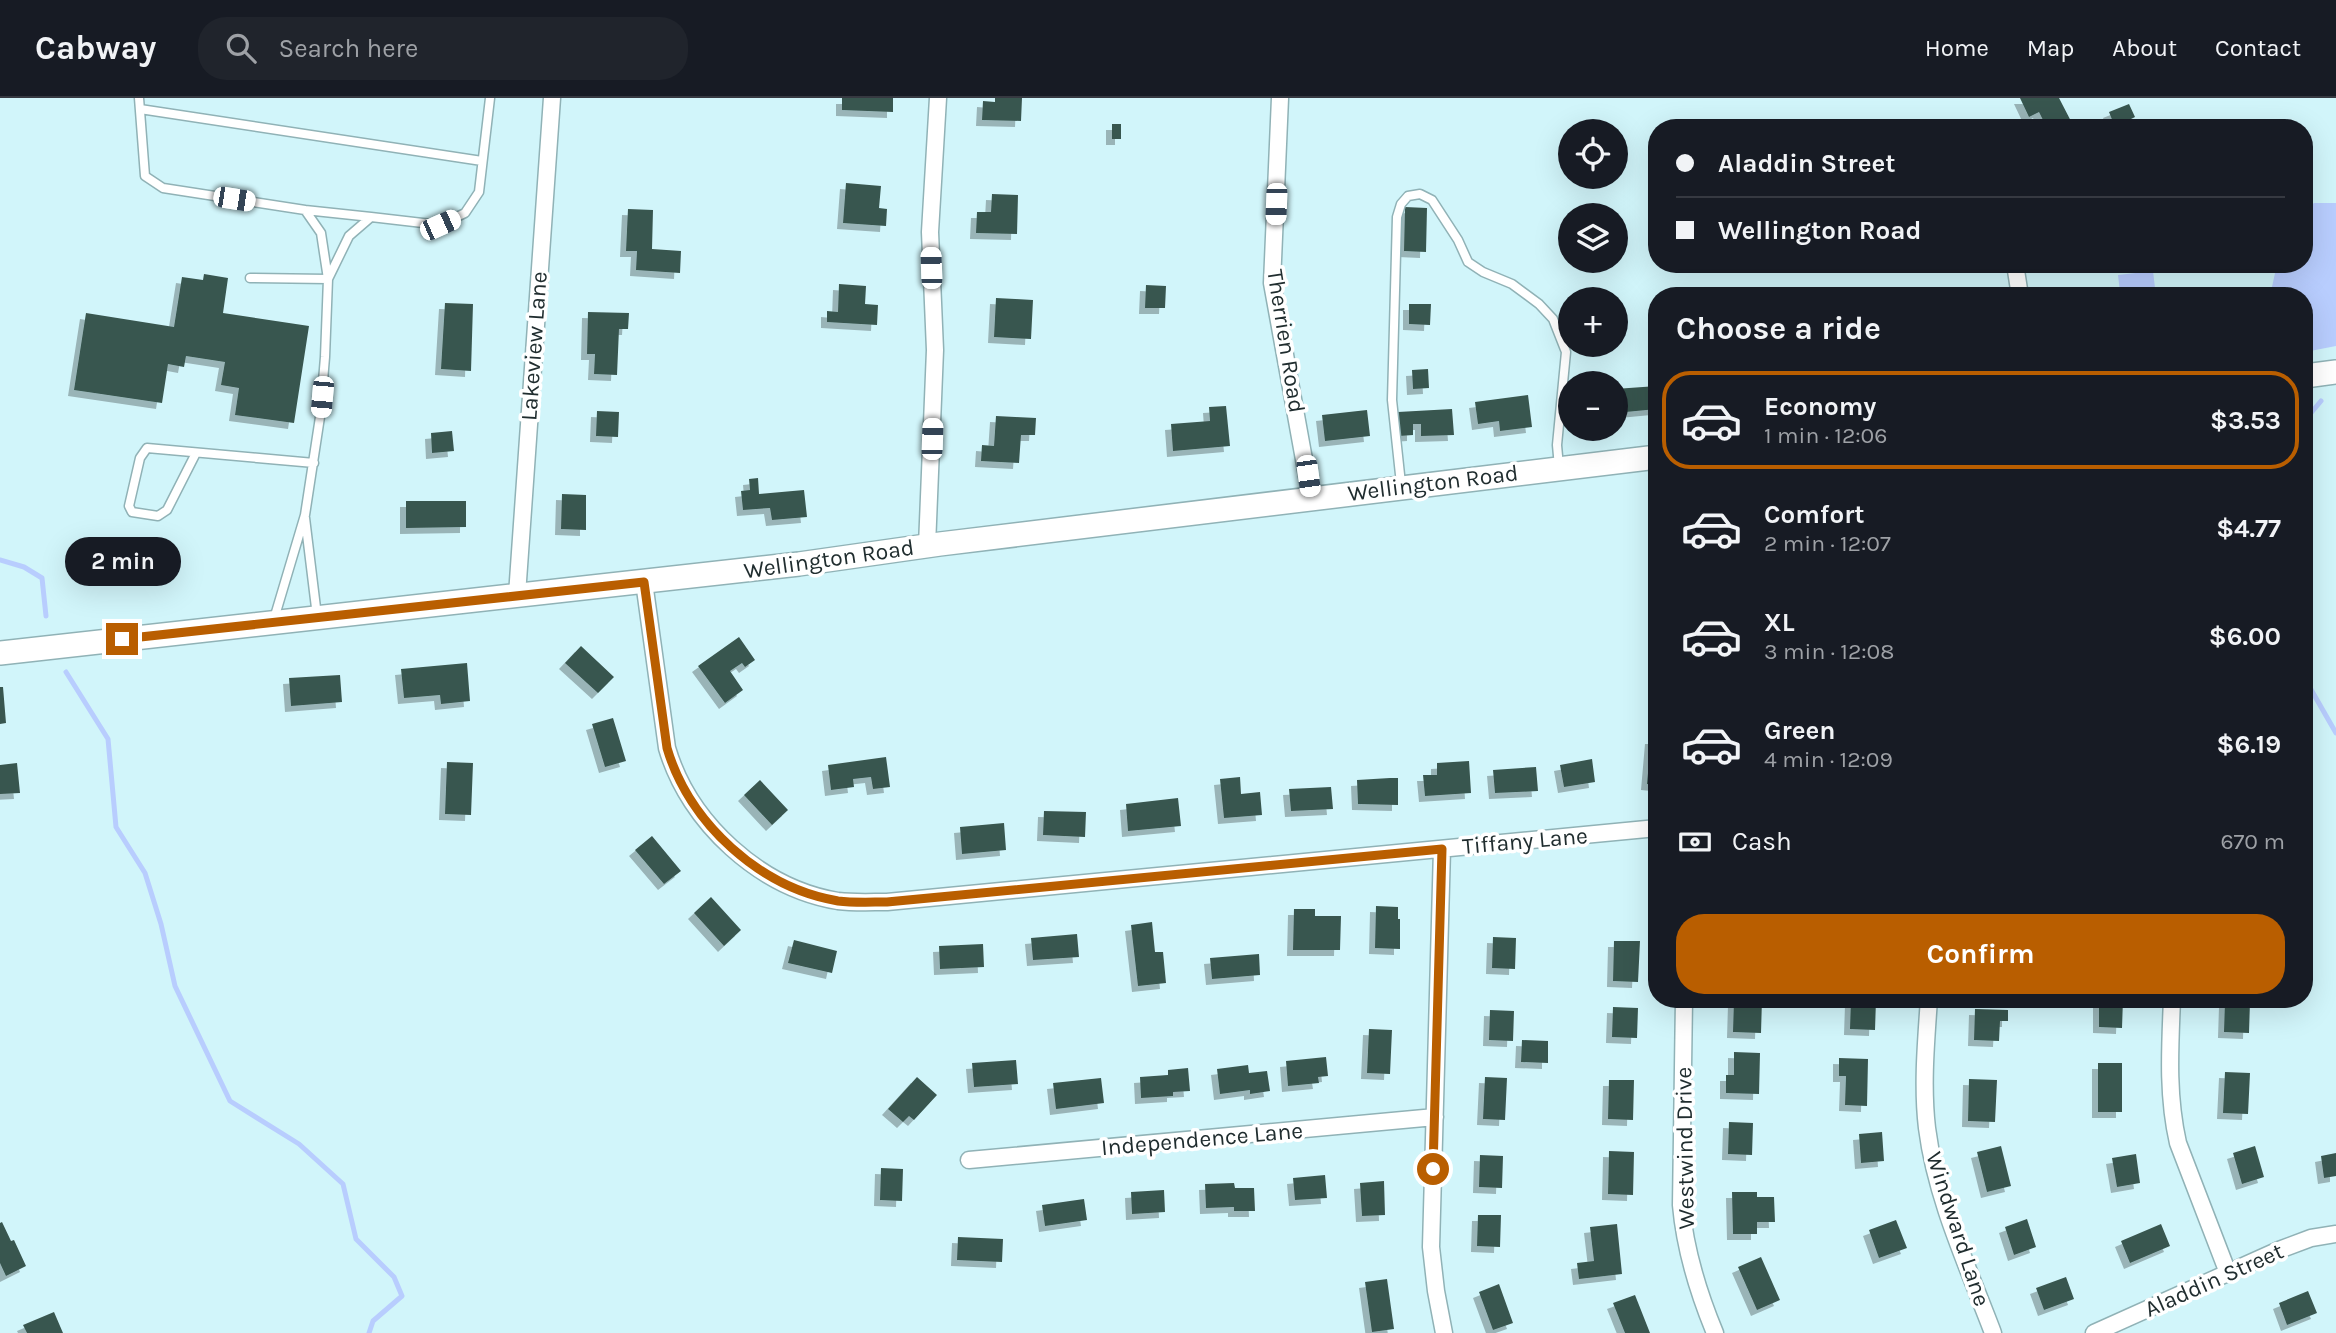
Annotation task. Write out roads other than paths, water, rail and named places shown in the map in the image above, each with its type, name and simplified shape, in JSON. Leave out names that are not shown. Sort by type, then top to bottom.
[{"type":"main road","points":[[2313,375],[2336,372]]},
{"type":"main road","name":"Wellington Road","points":[[0,653],[799,564],[927,545],[1648,458]]},
{"type":"street","name":"Lakeview Lane","points":[[517,595],[552,98]]},
{"type":"street","points":[[927,545],[935,350],[930,232],[938,98]]},
{"type":"street","name":"Therrien Road","points":[[1280,98],[1272,283],[1311,498]]},
{"type":"street","name":"Tiffany Lane","points":[[644,582],[662,722],[673,769],[695,808],[725,841],[759,869],[797,890],[839,901],[887,902],[1648,829]]},
{"type":"street","points":[[1442,849],[1431,1247],[1444,1333]]},
{"type":"street","name":"Westwind Drive","points":[[1684,1008],[1683,1228],[1692,1269],[1715,1333]]},
{"type":"street","name":"Windward Lane","points":[[1929,1008],[1925,1092],[1927,1129],[1953,1227],[1993,1333]]},
{"type":"street","points":[[2172,1008],[2169,1071],[2173,1121],[2178,1143],[2228,1273]]},
{"type":"street","name":"Independence Lane","points":[[969,1160],[1435,1118]]},
{"type":"street","name":"Aladdin Street","points":[[2094,1333],[2311,1238],[2336,1234]]},
{"type":"lane","points":[[139,98],[145,176],[163,188],[305,210],[440,225],[464,214],[479,192],[490,98]]},
{"type":"lane","points":[[139,109],[482,161]]},
{"type":"lane","points":[[1401,487],[1392,400],[1397,217],[1401,204],[1408,196],[1419,194],[1432,200],[1458,240],[1468,262],[1483,272],[1512,284],[1539,304],[1553,319],[1566,352],[1556,445],[1559,468]]},
{"type":"lane","points":[[273,621],[305,515],[314,463],[325,357],[328,279],[321,233],[305,210]]},
{"type":"lane","points":[[328,279],[349,236],[371,217]]},
{"type":"lane","points":[[250,278],[328,279]]},
{"type":"lane","points":[[196,453],[167,510],[158,516],[132,512],[129,506],[140,458],[146,448],[314,463]]},
{"type":"lane","points":[[305,515],[317,617]]},
{"type":"water","points":[[2336,203],[2336,346],[2313,350],[2313,287],[2272,287],[2275,273],[2313,273],[2313,204]]},
{"type":"water","points":[[2153,273],[2155,287],[2119,287],[2118,275]]},
{"type":"waterway","points":[[2313,410],[2321,401]]},
{"type":"waterway","points":[[0,560],[24,567],[42,578],[46,616]]},
{"type":"waterway","points":[[66,672],[108,739],[116,827],[145,873],[161,924],[175,986],[230,1101],[299,1144],[343,1184],[356,1239],[394,1277],[402,1296],[373,1321],[369,1333]]},
{"type":"waterway","points":[[2313,693],[2336,733]]}]
